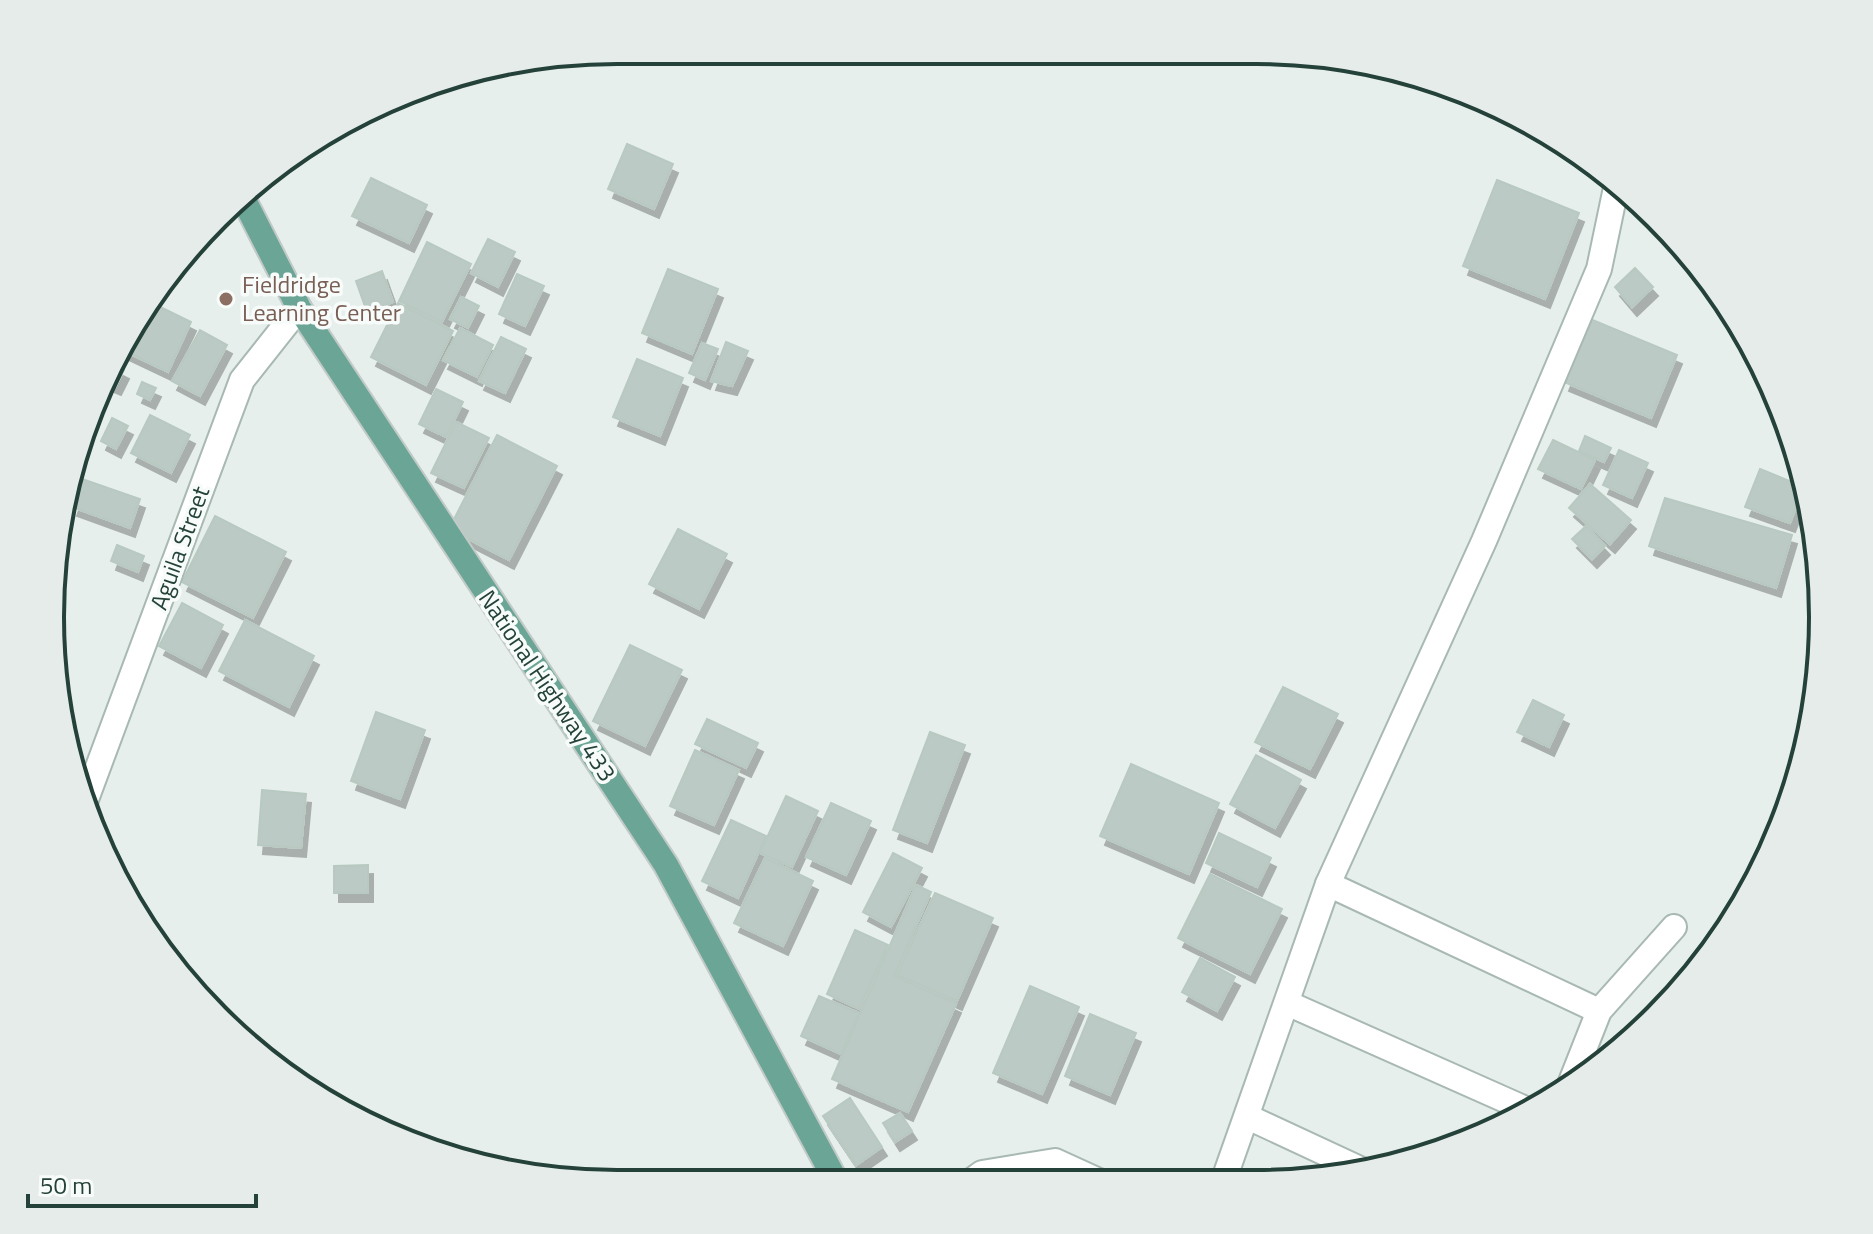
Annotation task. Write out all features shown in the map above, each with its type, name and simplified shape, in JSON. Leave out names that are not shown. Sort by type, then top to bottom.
[{"type":"main road","name":"National Highway 433","points":[[247,206],[299,308],[666,865],[830,1170]]},
{"type":"street","points":[[1228,1170],[1328,884],[1484,541],[1599,269],[1614,196]]},
{"type":"street","name":"Aguila Street","points":[[91,787],[242,380],[299,308]]},
{"type":"street","points":[[1328,884],[1599,1011]]},
{"type":"street","points":[[1577,1067],[1599,1011],[1674,927]]},
{"type":"street","points":[[1287,1003],[1516,1105]]},
{"type":"street","points":[[1248,1117],[1345,1162]]},
{"type":"street","points":[[1015,1170],[1055,1161],[1075,1170]]},
{"type":"building","points":[[627,144],[673,164],[654,209],[608,189]]},
{"type":"building","points":[[371,178],[427,205],[409,243],[352,216]]},
{"type":"building","points":[[1497,180],[1579,213],[1545,299],[1463,266]]},
{"type":"building","points":[[488,239],[515,252],[498,287],[471,273]]},
{"type":"building","points":[[427,242],[471,264],[442,322],[399,301]]},
{"type":"building","points":[[1635,268],[1653,287],[1632,307],[1615,287]]},
{"type":"building","points":[[668,269],[718,289],[692,354],[642,333]]},
{"type":"building","points":[[382,271],[393,302],[367,312],[356,281]]},
{"type":"building","points":[[517,274],[544,286],[525,326],[499,314]]},
{"type":"building","points":[[461,297],[479,306],[468,328],[450,319]]},
{"type":"building","points":[[398,303],[453,331],[426,385],[371,357]]},
{"type":"building","points":[[159,307],[191,322],[168,372],[131,354]]},
{"type":"building","points":[[1590,319],[1677,355],[1651,418],[1564,382]]},
{"type":"building","points":[[460,328],[493,345],[477,377],[443,360]]},
{"type":"building","points":[[200,330],[227,345],[200,396],[172,381]]},
{"type":"building","points":[[501,337],[526,349],[505,393],[479,381]]},
{"type":"building","points":[[726,342],[748,351],[732,386],[711,381]]},
{"type":"building","points":[[702,343],[718,349],[705,380],[689,373]]},
{"type":"building","points":[[637,359],[683,378],[660,436],[613,417]]},
{"type":"building","points":[[142,382],[156,388],[150,400],[137,394]]},
{"type":"building","points":[[436,389],[463,402],[446,437],[419,424]]},
{"type":"building","points":[[150,415],[190,435],[171,473],[131,453]]},
{"type":"building","points":[[112,418],[128,426],[116,449],[101,441]]},
{"type":"building","points":[[456,422],[489,438],[464,488],[431,473]]},
{"type":"building","points":[[497,435],[557,466],[509,560],[449,529]]},
{"type":"building","points":[[1585,436],[1611,448],[1604,462],[1579,451]]},
{"type":"building","points":[[1553,440],[1595,460],[1581,489],[1538,469]]},
{"type":"building","points":[[1619,450],[1648,463],[1632,498],[1603,485]]},
{"type":"building","points":[[1760,469],[1792,482],[1797,505],[1790,523],[1745,507]]},
{"type":"building","points":[[82,480],[140,499],[130,528],[75,508]]},
{"type":"building","points":[[1590,484],[1631,520],[1610,544],[1569,508]]},
{"type":"building","points":[[1665,498],[1792,535],[1776,588],[1649,546]]},
{"type":"building","points":[[215,516],[286,552],[253,618],[182,582]]},
{"type":"building","points":[[1586,526],[1605,546],[1592,559],[1572,539]]},
{"type":"building","points":[[678,529],[727,554],[699,609],[649,584]]},
{"type":"building","points":[[117,545],[144,556],[138,572],[111,561]]},
{"type":"building","points":[[182,603],[223,625],[201,668],[159,646]]},
{"type":"building","points":[[245,620],[314,656],[289,707],[219,671]]},
{"type":"building","points":[[630,645],[682,670],[645,746],[593,721]]},
{"type":"building","points":[[1283,687],[1338,714],[1310,769],[1255,742]]},
{"type":"building","points":[[1533,700],[1564,715],[1549,747],[1517,732]]},
{"type":"building","points":[[376,712],[425,730],[400,799],[351,781]]},
{"type":"building","points":[[707,719],[758,743],[746,768],[695,744]]},
{"type":"building","points":[[930,732],[965,745],[927,843],[893,830]]},
{"type":"building","points":[[695,750],[739,770],[714,825],[670,806]]},
{"type":"building","points":[[1256,755],[1301,780],[1275,828],[1230,804]]},
{"type":"building","points":[[1131,764],[1219,803],[1189,874],[1100,836]]},
{"type":"building","points":[[262,790],[306,794],[301,848],[258,845]]},
{"type":"building","points":[[786,796],[818,811],[792,867],[760,853]]},
{"type":"building","points":[[831,803],[871,821],[846,875],[806,857]]},
{"type":"building","points":[[731,820],[766,836],[738,898],[702,881]]},
{"type":"building","points":[[1219,833],[1271,858],[1257,887],[1206,863]]},
{"type":"building","points":[[893,853],[922,868],[891,927],[863,912]]},
{"type":"building","points":[[765,858],[813,881],[783,946],[734,923]]},
{"type":"building","points":[[368,865],[368,893],[334,893],[334,866]]},
{"type":"building","points":[[1210,874],[1282,909],[1250,974],[1178,938]]},
{"type":"building","points":[[916,885],[931,892],[894,976],[956,1004],[908,1112],[832,1079]]},
{"type":"building","points":[[935,893],[993,918],[957,1001],[897,975]]},
{"type":"building","points":[[855,930],[888,945],[859,1009],[827,994]]},
{"type":"building","points":[[1200,958],[1235,977],[1217,1011],[1182,992]]},
{"type":"building","points":[[1030,986],[1079,1007],[1042,1094],[993,1073]]},
{"type":"building","points":[[819,996],[859,1013],[841,1054],[801,1036]]},
{"type":"building","points":[[1090,1014],[1136,1033],[1110,1095],[1065,1076]]},
{"type":"building","points":[[850,1098],[882,1147],[856,1165],[823,1116]]},
{"type":"building","points":[[900,1113],[912,1131],[895,1142],[883,1123]]},
{"type":"place","name":"Fieldridge Learning Center","points":[[226,299]]}]
